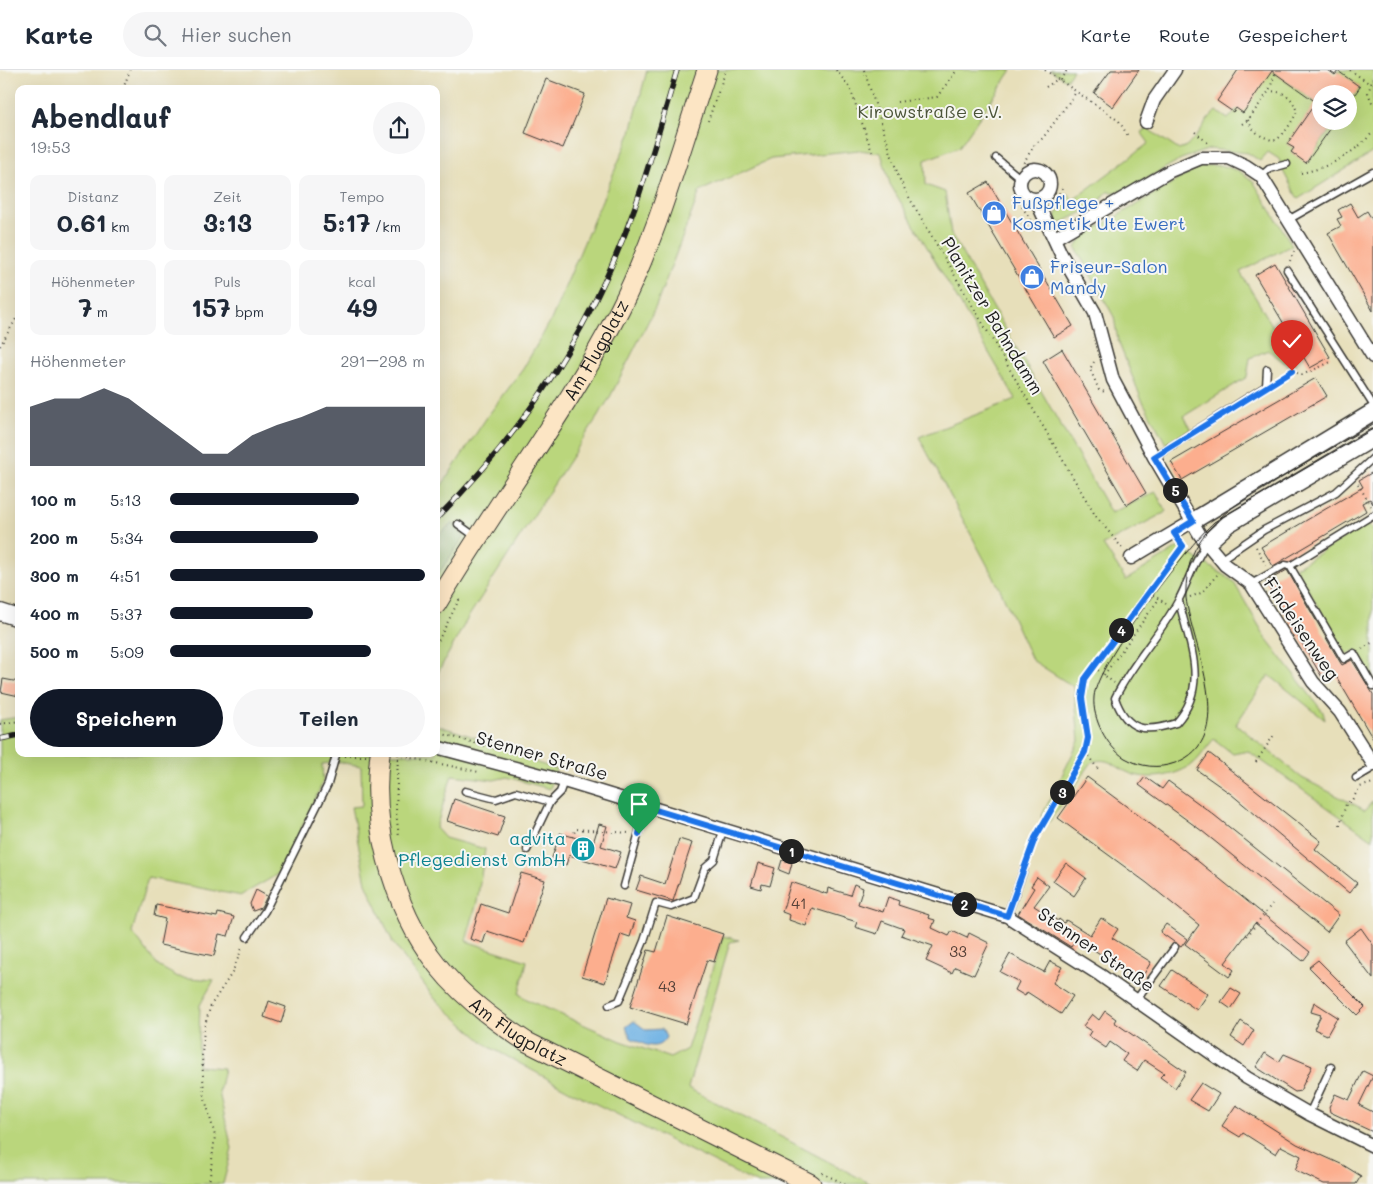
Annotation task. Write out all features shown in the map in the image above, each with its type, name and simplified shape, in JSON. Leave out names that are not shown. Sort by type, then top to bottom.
[{"type":"main road","name":"Am Flugplatz","points":[[440,598],[477,537],[589,365],[620,307],[650,240],[707,70]]},
{"type":"main road","name":"Am Flugplatz","points":[[380,757],[376,786],[378,811],[400,904],[425,950],[454,985],[496,1021],[527,1042],[814,1177]]},
{"type":"street","points":[[1146,122],[1154,100],[1175,70]]},
{"type":"street","points":[[1054,238],[1170,171],[1201,158],[1229,158],[1261,176],[1371,348]]},
{"type":"street","points":[[1032,169],[1046,174],[1050,188],[1045,196],[1036,200],[1025,197],[1019,188],[1020,178],[1032,169]]},
{"type":"street","name":"Findeisenweg","points":[[1036,200],[1054,238],[1095,313],[1113,380],[1154,457],[1207,543],[1223,562],[1251,584],[1313,682],[1340,712],[1373,764]]},
{"type":"street","points":[[1131,558],[1373,412]]},
{"type":"street","points":[[1207,543],[1228,524],[1373,438]]},
{"type":"street","points":[[0,612],[15,617]]},
{"type":"street","name":"Stenner Straße","points":[[440,748],[564,781],[1007,916],[1136,1000],[1237,1072],[1309,1114],[1373,1146]]},
{"type":"lane","points":[[996,158],[1020,178]]},
{"type":"lane","points":[[1261,176],[1269,169],[1287,164]]},
{"type":"lane","points":[[1288,220],[1373,172]]},
{"type":"lane","points":[[1287,270],[1373,405]]},
{"type":"lane","points":[[1154,457],[1266,386],[1267,369]]},
{"type":"lane","points":[[1223,562],[1251,538],[1336,492],[1373,458]]},
{"type":"lane","points":[[1251,584],[1285,565],[1290,566],[1373,516]]},
{"type":"lane","points":[[458,524],[477,537]]},
{"type":"lane","points":[[1179,601],[1196,671],[1192,702],[1176,723],[1150,729],[1133,725],[1121,714],[1115,698],[1120,687],[1179,601],[1196,559],[1207,543]]},
{"type":"lane","points":[[1290,566],[1344,659],[1354,653],[1373,686]]},
{"type":"lane","points":[[247,936],[265,911],[328,784],[335,757]]},
{"type":"lane","points":[[1356,778],[1373,768]]},
{"type":"lane","points":[[526,850],[550,802],[560,792],[564,781]]},
{"type":"lane","points":[[465,791],[496,800],[516,792],[550,802]]},
{"type":"lane","points":[[624,886],[646,807]]},
{"type":"lane","points":[[609,1005],[619,1001],[644,941],[656,903],[671,907],[694,898],[705,868],[714,860],[723,831]]},
{"type":"lane","points":[[1007,916],[1024,869]]},
{"type":"lane","points":[[1136,1000],[1175,947]]},
{"type":"lane","points":[[1309,1114],[1331,1067]]},
{"type":"path","points":[[124,85],[130,70]]},
{"type":"path","points":[[836,70],[850,88],[872,152]]},
{"type":"path","name":"Planitzer Bahndamm","points":[[864,70],[899,178],[923,223],[1042,422],[1095,515],[1131,558]]},
{"type":"path","points":[[897,102],[937,97],[957,70]]},
{"type":"path","points":[[1045,70],[1119,121],[1128,136]]},
{"type":"path","points":[[1046,87],[1059,79],[1067,70]]},
{"type":"path","points":[[1350,70],[1370,84]]},
{"type":"path","points":[[1242,124],[1248,120],[1269,91],[1275,74]]},
{"type":"path","points":[[1373,78],[1368,93],[1373,105]]},
{"type":"path","points":[[1020,178],[1021,166],[1035,144],[1043,138],[1077,91]]},
{"type":"path","points":[[1248,120],[1250,126],[1260,136],[1274,141],[1278,140],[1290,124],[1297,112],[1294,100],[1282,91],[1269,91]]},
{"type":"path","points":[[1302,173],[1340,159],[1366,140],[1373,132]]},
{"type":"path","points":[[1287,270],[1296,246]]},
{"type":"path","points":[[0,346],[15,321]]},
{"type":"path","points":[[1266,386],[1292,371],[1302,375],[1342,356]]},
{"type":"path","points":[[1097,359],[1090,368],[1099,390],[1109,393]]},
{"type":"path","points":[[1353,476],[1373,511]]},
{"type":"path","points":[[1024,869],[1035,838],[1085,752],[1088,738],[1082,698],[1085,679],[1183,546],[1174,533]]},
{"type":"path","points":[[1251,538],[1271,573]]},
{"type":"path","points":[[1201,593],[1223,562]]},
{"type":"path","points":[[1149,592],[1166,604]]},
{"type":"path","points":[[1104,675],[1159,599]]},
{"type":"path","points":[[1354,653],[1373,642]]},
{"type":"path","points":[[1094,667],[1120,687]]},
{"type":"path","points":[[0,724],[15,722]]},
{"type":"path","points":[[1256,762],[1274,735]]},
{"type":"path","points":[[1085,752],[1098,769]]},
{"type":"path","points":[[398,757],[396,812],[400,846]]},
{"type":"path","points":[[1340,825],[1346,804],[1352,800],[1360,787],[1373,783]]},
{"type":"path","points":[[572,837],[576,829],[639,834]]},
{"type":"path","points":[[1247,936],[1272,904]]},
{"type":"path","points":[[209,1184],[215,1136],[204,1095],[202,1056],[204,1028],[211,1005],[232,973],[247,936]]},
{"type":"path","points":[[814,1177],[845,1184]]},
{"type":"green space","name":"Kirowstraße e.V.","points":[[647,70],[1012,70],[959,147],[925,160],[926,185],[945,192],[951,234],[1111,513],[1156,492],[1166,512],[1103,545],[1126,580],[1179,547],[1233,581],[1266,638],[1323,712],[1325,720],[1269,675],[1236,724],[1302,778],[1365,810],[1373,801],[1373,840],[1248,751],[1233,754],[1214,739],[1199,758],[1187,768],[1162,776],[1143,777],[1127,772],[1106,761],[1092,762],[1049,822],[1041,818],[1079,741],[1074,687],[1032,660],[1000,589],[919,437],[1016,399],[890,184],[881,153],[859,150],[771,159],[700,191],[656,306],[609,399],[469,616],[440,669],[440,571],[464,537],[453,523],[440,534],[440,488],[487,417],[523,369],[551,320],[631,132]]},
{"type":"green space","points":[[1050,70],[1073,70],[1066,80]]},
{"type":"green space","points":[[1336,70],[1373,70],[1373,152],[1298,199],[1283,171],[1279,159],[1268,152],[1260,161],[1248,153],[1210,149],[1181,159],[1123,192],[1107,192],[1097,205],[1055,226],[1055,216],[1068,194],[1073,200],[1149,143],[1141,132],[1148,129],[1179,150],[1196,137],[1216,111],[1228,119],[1272,71],[1312,100],[1312,109],[1287,144],[1294,148],[1291,152],[1307,163],[1330,130],[1357,130],[1357,91],[1360,87]]},
{"type":"green space","points":[[1221,165],[1239,171],[1253,181],[1292,245],[1240,272],[1295,363],[1288,365],[1268,350],[1250,358],[1247,377],[1184,416],[1191,429],[1166,444],[1141,398],[1118,341],[1114,317],[1076,248],[1082,237],[1201,166]]},
{"type":"green space","points":[[453,523],[464,537],[440,571],[440,534]]},
{"type":"green space","points":[[1366,524],[1373,529],[1373,679],[1356,650],[1347,655],[1295,568]]},
{"type":"green space","points":[[15,718],[15,757],[440,757],[440,726],[515,750],[537,763],[556,769],[550,789],[507,777],[494,780],[452,775],[436,828],[445,838],[485,849],[477,902],[466,941],[527,961],[519,994],[528,1000],[621,1041],[670,1058],[687,1049],[723,936],[739,940],[730,942],[688,1088],[871,1184],[758,1184],[570,1091],[488,1046],[435,999],[393,943],[366,883],[351,807],[362,806],[361,766],[339,762],[322,764],[323,782],[281,871],[242,896],[148,878],[132,932],[158,966],[178,977],[214,980],[200,1005],[198,1066],[224,1068],[219,1092],[232,1149],[223,1184],[0,1184],[0,720]]},
{"type":"water","points":[[634,1021],[646,1030],[662,1029],[666,1037],[663,1042],[659,1045],[650,1046],[631,1038],[626,1027]]},
{"type":"building","points":[[1111,70],[1139,70],[1113,107],[1094,93]]},
{"type":"building","points":[[1238,70],[1328,70],[1335,75],[1338,71],[1360,87],[1357,91],[1357,85],[1312,85],[1312,99],[1272,71],[1243,113],[1236,108],[1233,112],[1217,101]]},
{"type":"building","points":[[546,79],[585,94],[563,148],[525,133]]},
{"type":"building","points":[[1312,108],[1312,130],[1330,130],[1306,163],[1291,152],[1294,148],[1287,144]]},
{"type":"building","points":[[988,182],[1073,326],[1054,337],[969,193]]},
{"type":"building","points":[[1350,203],[1358,217],[1367,211],[1373,221],[1373,311],[1328,233],[1341,226],[1337,219],[1342,217],[1338,210]]},
{"type":"building","points":[[1275,263],[1330,357],[1310,368],[1255,275]]},
{"type":"building","points":[[1062,349],[1146,493],[1127,505],[1043,361]]},
{"type":"building","points":[[1316,378],[1327,396],[1182,480],[1171,462]]},
{"type":"building","points":[[1373,472],[1373,504],[1370,499],[1362,503],[1366,511],[1273,566],[1261,547],[1363,487],[1359,480]]},
{"type":"building","points":[[1287,570],[1342,665],[1352,660],[1373,694],[1373,739],[1333,671],[1322,677],[1266,582]]},
{"type":"building","points":[[3,679],[15,681],[15,695],[1,692]]},
{"type":"building","points":[[1209,753],[1321,841],[1315,849],[1357,883],[1349,893],[1231,794],[1197,770]]},
{"type":"building","points":[[1087,777],[1173,841],[1310,952],[1303,961],[1255,923],[1225,963],[1234,970],[1229,977],[1185,944],[1199,925],[1147,883],[1058,818]]},
{"type":"building","points":[[1145,777],[1162,789],[1168,781],[1209,811],[1339,915],[1327,932],[1202,831],[1139,785]]},
{"type":"building","points":[[454,799],[505,816],[498,837],[447,821]]},
{"type":"building","name":"advita Pflegedienst GmbH","points":[[599,824],[607,826],[601,846],[621,852],[615,869],[569,855],[566,865],[551,861],[560,833],[593,843]]},
{"type":"building","points":[[679,839],[692,843],[673,901],[636,890],[641,876],[665,884]]},
{"type":"building","points":[[782,860],[792,863],[789,874],[779,870]]},
{"type":"building","points":[[758,863],[775,868],[770,886],[762,884],[761,889],[751,886]]},
{"type":"building","points":[[1066,863],[1086,878],[1074,896],[1053,881]]},
{"type":"building","points":[[521,873],[545,880],[524,943],[487,931],[483,943],[470,939],[481,904],[508,913]]},
{"type":"building","points":[[1037,877],[1049,886],[1034,906],[1058,921],[1059,919],[1064,923],[1066,920],[1090,935],[1101,918],[1118,929],[1112,938],[1151,962],[1141,979],[1076,939],[1071,947],[1018,914],[1034,888],[1031,886]]},
{"type":"building","points":[[791,882],[827,894],[828,888],[850,895],[854,884],[863,888],[858,904],[883,912],[888,897],[899,901],[898,905],[929,915],[928,918],[935,920],[932,928],[949,936],[952,931],[967,938],[969,933],[989,943],[974,975],[955,967],[952,973],[926,961],[933,946],[901,935],[904,929],[882,921],[877,934],[855,927],[857,922],[812,908],[806,926],[789,920],[790,915],[782,912]]},
{"type":"building","points":[[256,890],[267,896],[261,908],[253,911],[250,904]]},
{"type":"building","points":[[606,898],[630,905],[626,918],[635,921],[630,937],[621,934],[605,983],[582,976]]},
{"type":"building","points":[[156,905],[217,917],[218,913],[234,917],[228,936],[219,934],[214,956],[160,945],[165,919],[154,916]]},
{"type":"building","points":[[667,916],[723,934],[714,962],[707,960],[686,1024],[630,1007],[648,950],[656,952]]},
{"type":"building","points":[[1166,924],[1187,939],[1181,947],[1160,932]]},
{"type":"building","points":[[1361,928],[1373,945],[1373,979],[1344,941]]},
{"type":"building","points":[[1010,954],[1044,972],[1050,961],[1062,967],[1053,983],[1073,996],[1061,1014],[1027,992],[1025,996],[1015,990],[1019,982],[1000,972]]},
{"type":"building","points":[[1318,960],[1365,1007],[1357,1015],[1309,967]]},
{"type":"building","points":[[1172,970],[1208,994],[1197,1010],[1161,986]]},
{"type":"building","points":[[1231,988],[1241,994],[1231,1009],[1221,1002]]},
{"type":"building","points":[[269,1001],[286,1007],[281,1023],[264,1017]]},
{"type":"building","points":[[1314,1002],[1339,1018],[1336,1019],[1327,1035],[1314,1029],[1321,1015],[1311,1012]]},
{"type":"building","points":[[1105,1011],[1116,1019],[1114,1022],[1186,1072],[1175,1088],[1160,1077],[1164,1073],[1144,1060],[1137,1071],[1122,1061],[1127,1054],[1110,1042],[1106,1048],[1088,1036],[1091,1031],[1083,1026],[1092,1014],[1099,1020]]},
{"type":"building","points":[[1241,1021],[1254,1030],[1244,1046],[1231,1037]]},
{"type":"building","points":[[1265,1053],[1279,1062],[1284,1054],[1312,1066],[1300,1091],[1295,1092],[1256,1067]]},
{"type":"building","points":[[1363,1071],[1373,1076],[1359,1105],[1373,1112],[1373,1132],[1330,1112],[1329,1107],[1335,1094],[1349,1100]]},
{"type":"building","points":[[1201,1083],[1219,1094],[1208,1111],[1189,1100]]},
{"type":"building","points":[[1236,1105],[1297,1144],[1343,1165],[1361,1176],[1356,1184],[1324,1184],[1295,1170],[1301,1156],[1281,1146],[1276,1154],[1243,1133],[1240,1137],[1222,1126]]},
{"type":"tram line","points":[[1373,424],[1252,494],[1228,511],[1217,521],[1207,532],[1192,556],[1188,570],[1186,591],[1190,617],[1207,689],[1209,712],[1205,734],[1195,751],[1169,765],[1143,765],[1131,761],[1118,753],[1102,732],[1095,714],[1094,697],[1099,681],[1126,634],[1184,555],[1214,522],[1373,429]]},
{"type":"railway","points":[[440,515],[469,485],[528,412],[578,333],[600,291],[636,204],[677,70]]},
{"type":"railway","points":[[0,739],[15,736]]},
{"type":"place","name":"Fußpflege + Kosmetik Ute Ewert","points":[[994,213]]},
{"type":"place","name":"Friseur-Salon Mandy","points":[[1032,277]]},
{"type":"place","name":"advita Pflegedienst GmbH","points":[[583,849]]},
{"type":"route","points":[[639,834],[646,807],[1007,916],[1035,838],[1085,752],[1088,738],[1082,698],[1085,679],[1183,546],[1174,533],[1193,521],[1154,457],[1292,371]]}]
